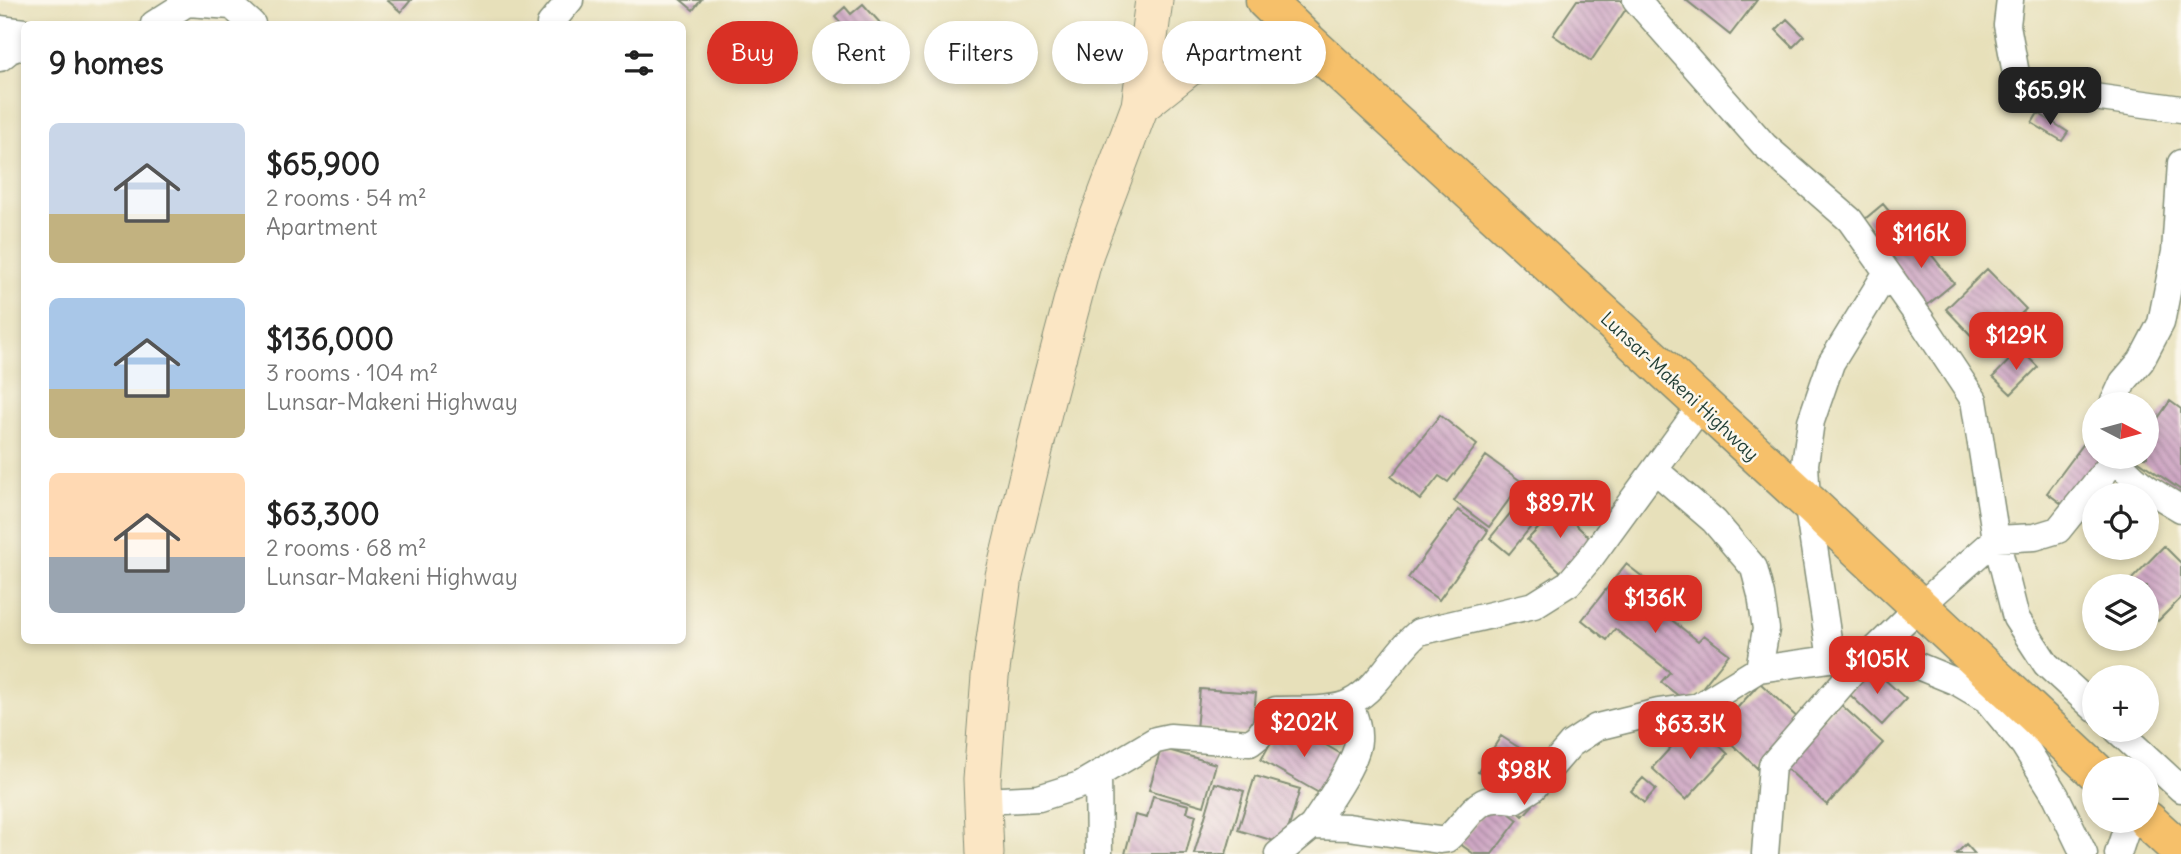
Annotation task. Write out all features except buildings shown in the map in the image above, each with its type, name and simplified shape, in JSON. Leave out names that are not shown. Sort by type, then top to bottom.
[{"type":"main road","points":[[985,854],[982,780],[990,677],[1004,576],[1085,253],[1140,106],[1154,0]]},
{"type":"main road","name":"Lunsar-Makeni Highway","points":[[1265,0],[1286,21]]},
{"type":"main road","name":"Lunsar-Makeni Highway","points":[[1326,59],[1807,501],[2082,759]]},
{"type":"main road","points":[[1140,106],[1168,84]]},
{"type":"main road","points":[[2159,831],[2181,851]]},
{"type":"street","points":[[552,21],[570,0]]},
{"type":"street","points":[[1636,0],[1765,146],[1850,220],[1974,401],[1996,539],[2016,618],[2046,664],[2082,697]]},
{"type":"street","points":[[2010,0],[2007,25],[2017,79],[2028,88],[2181,108]]},
{"type":"street","points":[[159,21],[187,3],[232,6],[249,21]]},
{"type":"street","points":[[0,29],[21,32]]},
{"type":"street","points":[[0,58],[21,46]]},
{"type":"street","points":[[2118,392],[2123,382],[2141,361],[2161,323],[2175,252],[2181,163]]},
{"type":"street","points":[[1831,659],[1807,501],[1805,464],[1811,421],[1831,363],[1887,272]]},
{"type":"street","points":[[983,802],[1039,798],[1080,785],[1156,740],[1170,737],[1250,743],[1259,736],[1276,710],[1350,704],[1366,692],[1407,641],[1419,632],[1534,605],[1569,583],[1701,406]]},
{"type":"street","points":[[1765,854],[1772,765],[1856,668],[1919,607],[1996,539],[2035,537],[2058,530],[2106,469]]},
{"type":"street","points":[[2124,469],[2181,509]]},
{"type":"street","points":[[1655,470],[1714,521],[1754,568],[1766,629],[1759,669]]},
{"type":"street","points":[[1312,826],[1348,827],[1447,839],[1484,800],[1495,797],[1514,800],[1533,788],[1571,744],[1597,727],[1658,712],[1699,706],[1759,669],[1873,653],[1918,666],[1957,682],[1986,698],[2024,745],[2056,796],[2084,854]]},
{"type":"street","points":[[1278,854],[1312,826],[1353,758],[1359,744],[1358,727],[1350,704]]},
{"type":"street","points":[[2130,742],[2181,789]]},
{"type":"street","points":[[1098,774],[1099,854]]},
{"type":"street","points":[[2118,854],[2125,833]]}]
